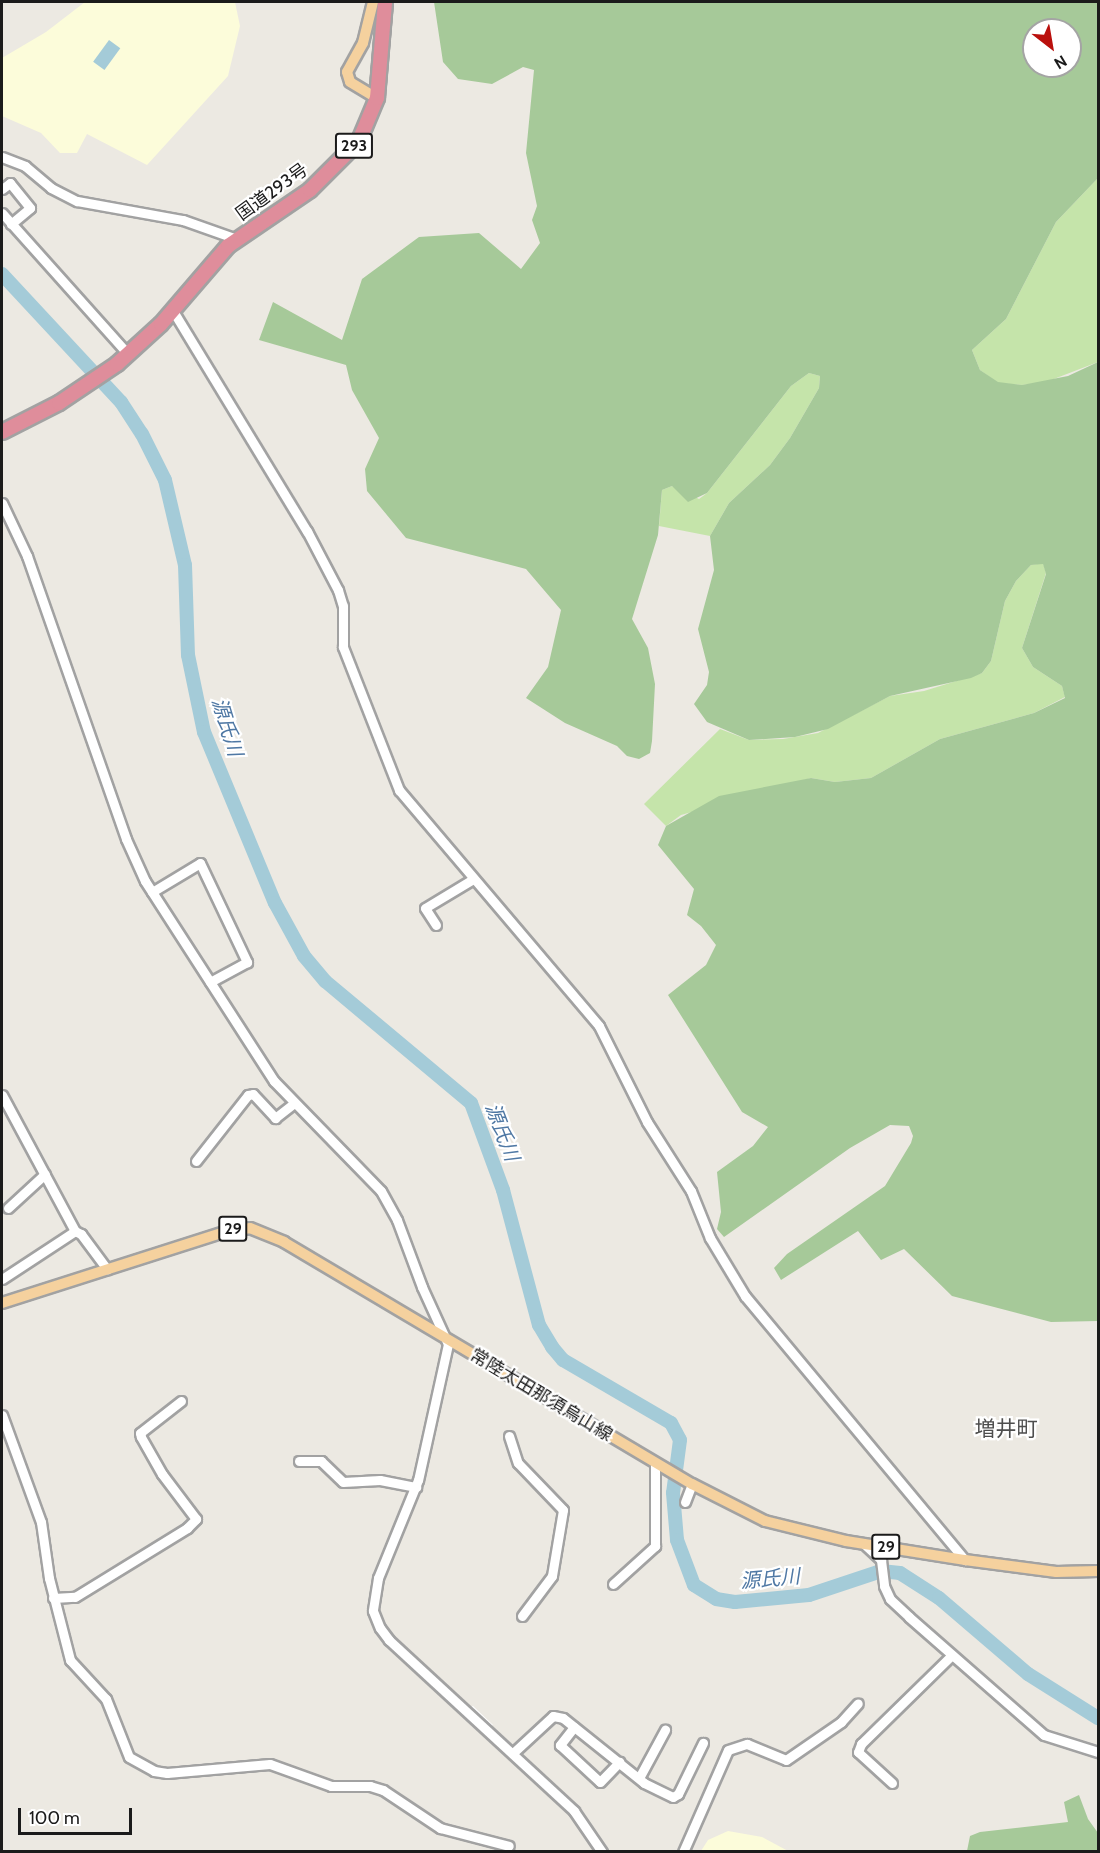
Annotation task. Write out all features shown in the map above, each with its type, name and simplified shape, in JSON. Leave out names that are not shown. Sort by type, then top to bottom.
[{"type":"highway","name":"国道293号","points":[[2,432],[78,391],[105,373],[173,311],[237,239],[292,203],[327,175],[359,141],[377,98],[385,2]]},
{"type":"main road","points":[[373,2],[366,34],[347,72],[355,86],[377,98]]},
{"type":"main road","name":"常陸太田那須烏山線","points":[[2,1303],[226,1231],[250,1228],[284,1242],[688,1482],[773,1524],[863,1543],[965,1560],[1056,1572],[1098,1571]]},
{"type":"street","points":[[2,157],[26,166],[51,188],[77,201],[183,220],[237,239]]},
{"type":"street","points":[[2,189],[10,183],[30,208],[11,224]]},
{"type":"street","points":[[2,213],[128,354]]},
{"type":"street","points":[[173,311],[307,531],[338,590],[343,606],[343,647],[399,790],[472,879],[599,1026],[647,1122],[680,1170],[710,1238],[745,1296],[965,1560]]},
{"type":"street","points":[[2,503],[27,556],[126,839],[152,892],[274,1081],[294,1104],[360,1166],[381,1191],[397,1220],[422,1287],[446,1339],[449,1353],[416,1487],[378,1578],[373,1611],[389,1640],[514,1752],[582,1820],[602,1851]]},
{"type":"street","points":[[152,892],[200,863],[247,962],[210,982]]},
{"type":"street","points":[[436,925],[425,908],[472,879]]},
{"type":"street","points":[[196,1161],[248,1095],[253,1094],[275,1118],[294,1104]]},
{"type":"street","points":[[2,1095],[75,1231],[81,1233],[107,1269]]},
{"type":"street","points":[[8,1209],[45,1174]]},
{"type":"street","points":[[2,1279],[75,1231]]},
{"type":"street","points":[[53,1598],[75,1597],[187,1528],[196,1519],[162,1474],[140,1433],[181,1401]]},
{"type":"street","points":[[2,1415],[40,1522],[53,1598],[70,1660],[106,1699],[123,1747],[139,1764],[167,1773],[270,1764],[331,1786],[370,1786],[383,1790],[440,1828],[509,1846]]},
{"type":"street","points":[[509,1436],[518,1463],[563,1510],[552,1576],[522,1616]]},
{"type":"street","points":[[299,1461],[321,1461],[343,1482],[380,1480],[416,1487]]},
{"type":"street","points":[[613,1584],[655,1546],[658,1464]]},
{"type":"street","points":[[685,1502],[688,1482]]},
{"type":"street","points":[[863,1543],[881,1560],[884,1586],[890,1599],[1044,1735],[1098,1752]]},
{"type":"street","points":[[892,1783],[858,1752],[861,1744],[952,1654]]},
{"type":"street","points":[[683,1851],[728,1750],[747,1744],[786,1760],[841,1722],[858,1703]]},
{"type":"street","points":[[514,1752],[553,1716],[574,1727],[639,1778],[673,1797],[678,1794],[704,1743]]},
{"type":"street","points":[[574,1727],[560,1745],[600,1782],[618,1762]]},
{"type":"street","points":[[639,1778],[665,1730]]},
{"type":"shaded area","points":[[85,2],[235,2],[240,26],[228,76],[147,165],[87,134],[77,153],[60,153],[41,133],[2,116],[2,58],[46,32]]},
{"type":"shaded area","points":[[728,1831],[762,1837],[788,1851],[701,1851],[708,1840]]},
{"type":"green space","points":[[434,2],[1098,2],[1098,178],[1056,222],[1006,319],[972,350],[980,370],[998,382],[1022,385],[1068,376],[1098,362],[1098,1321],[1051,1322],[952,1296],[904,1249],[881,1260],[858,1231],[781,1280],[774,1268],[787,1254],[885,1186],[911,1143],[913,1136],[909,1126],[890,1125],[850,1148],[724,1237],[717,1229],[721,1212],[717,1172],[753,1146],[768,1127],[742,1112],[668,995],[706,965],[716,945],[701,926],[687,915],[694,889],[658,845],[666,826],[719,796],[811,778],[835,782],[871,778],[940,739],[1034,713],[1065,698],[1062,686],[1033,667],[1022,648],[1046,574],[1043,564],[1031,565],[1016,581],[1005,601],[991,661],[982,673],[971,678],[890,696],[828,729],[795,737],[749,740],[707,722],[694,704],[707,685],[709,672],[698,629],[714,570],[710,536],[729,503],[770,465],[790,438],[819,388],[820,376],[809,373],[791,386],[707,493],[688,502],[672,486],[662,490],[658,535],[632,619],[648,648],[655,684],[650,753],[639,759],[627,756],[617,746],[565,723],[526,698],[548,667],[561,610],[526,569],[406,538],[367,491],[365,469],[379,438],[352,390],[346,365],[259,340],[273,302],[342,340],[362,279],[419,237],[479,233],[521,269],[540,243],[532,220],[537,206],[526,153],[534,70],[523,67],[492,84],[458,79],[443,62]]},
{"type":"green space","points":[[1098,178],[1098,362],[1046,382],[1022,385],[998,383],[980,370],[972,350],[1006,319],[1056,222]]},
{"type":"green space","points":[[809,373],[820,376],[819,388],[790,438],[770,465],[729,503],[710,536],[659,526],[662,490],[672,486],[699,499],[707,493],[791,386]]},
{"type":"green space","points":[[1043,563],[1046,573],[1022,648],[1033,667],[1062,686],[1065,697],[1034,713],[940,739],[871,778],[835,782],[811,778],[681,815],[666,826],[644,804],[720,729],[749,740],[783,739],[818,733],[890,696],[924,691],[982,673],[991,661],[1005,601],[1016,581],[1031,565]]},
{"type":"green space","points":[[1079,1795],[1088,1819],[1098,1833],[1098,1851],[967,1851],[970,1836],[980,1832],[1068,1822],[1064,1802]]},
{"type":"water","points":[[109,40],[120,48],[104,70],[93,62]]},
{"type":"pier","points":[[473,1706],[493,1725],[479,1730],[458,1712]]},
{"type":"waterway","name":"源氏川","points":[[2,274],[121,402],[142,434],[165,480],[185,565],[188,655],[204,732],[275,903],[304,956],[325,981],[471,1103],[503,1190],[539,1325],[552,1347],[563,1360],[671,1423],[680,1440],[673,1493],[677,1540],[694,1585],[716,1599],[735,1602],[809,1595],[881,1571],[900,1573],[939,1598],[1028,1674],[1098,1718]]},
{"type":"district","name":"増井町","points":[[1006,1429]]}]
